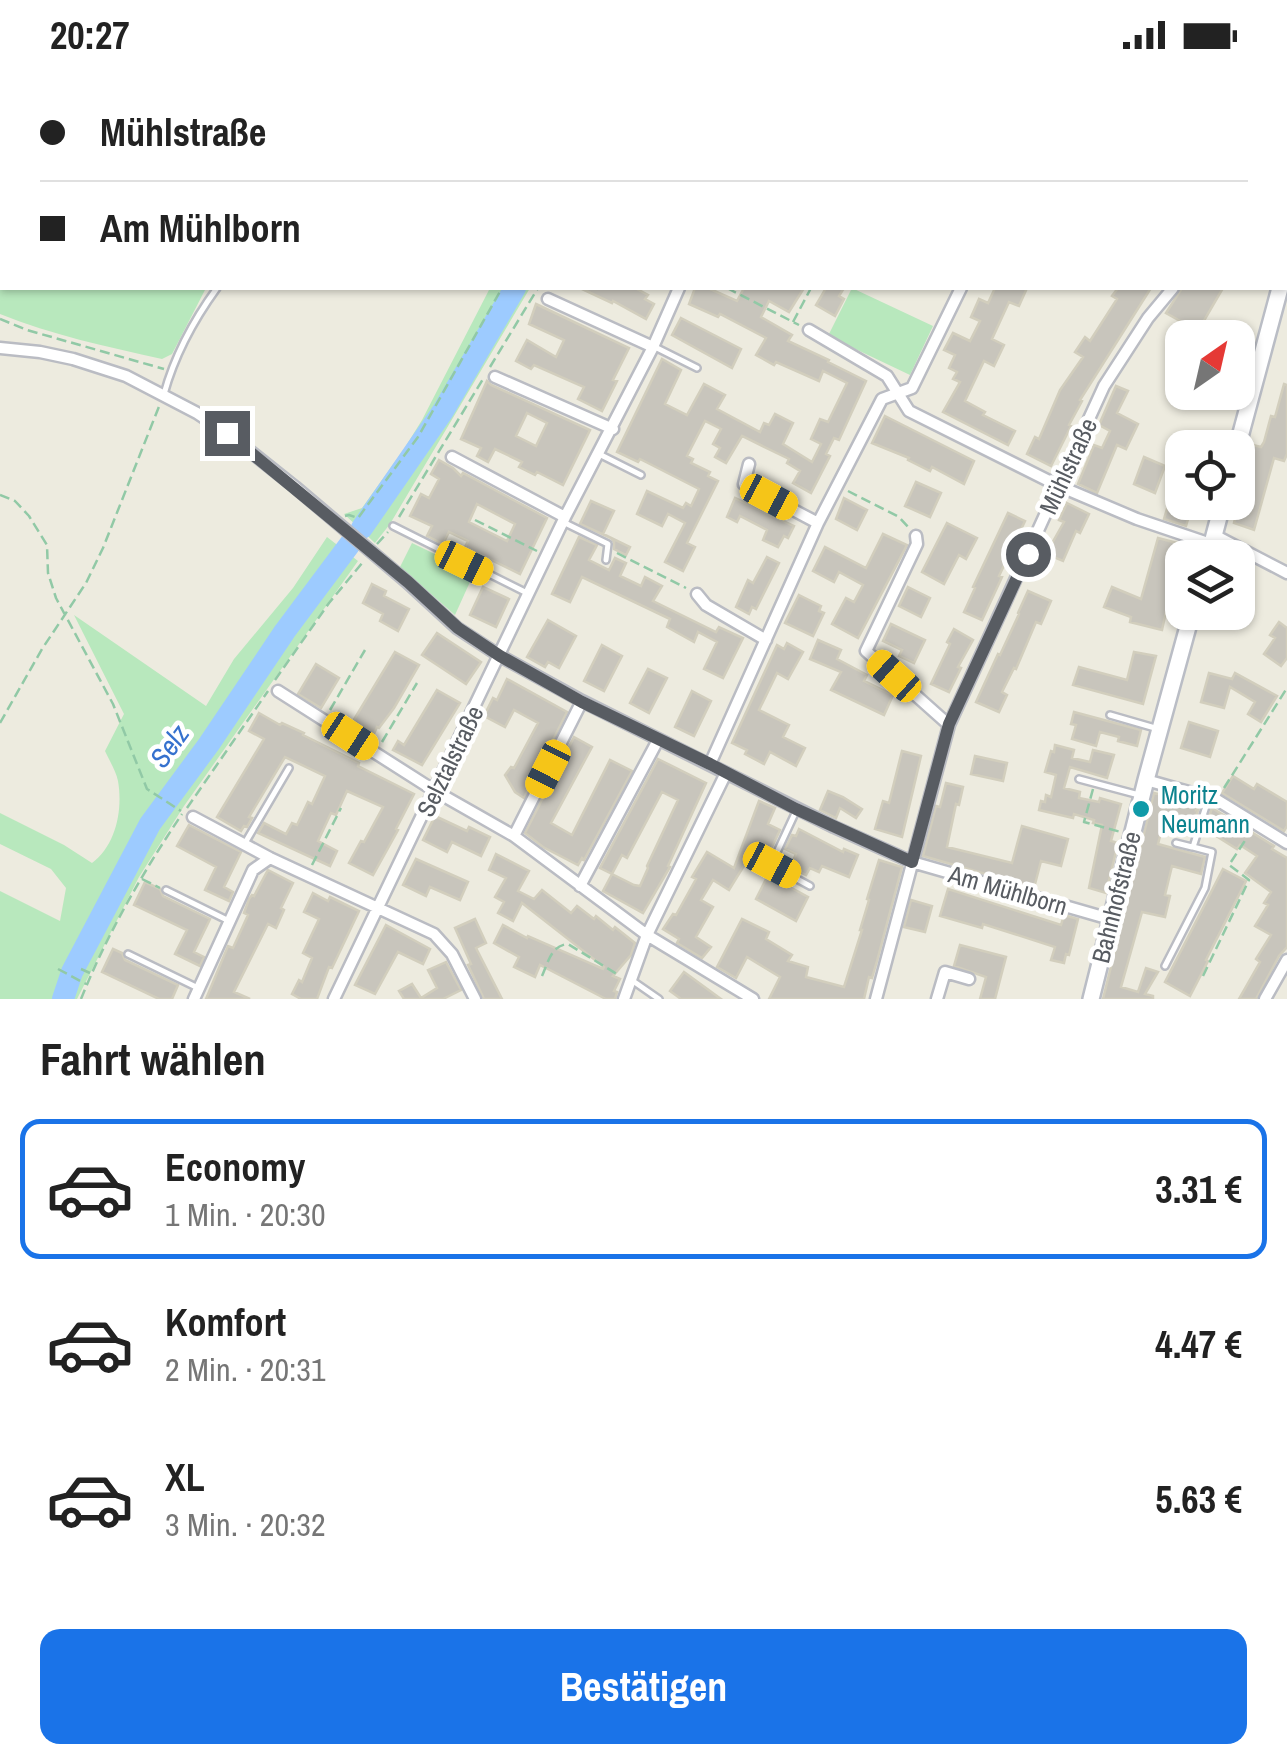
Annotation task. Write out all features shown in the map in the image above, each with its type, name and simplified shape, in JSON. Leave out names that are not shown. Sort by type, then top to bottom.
[{"type":"street","name":"Selztalstraße","points":[[334,999],[678,290]]},
{"type":"street","points":[[710,764],[818,523],[882,399],[912,388],[960,290]]},
{"type":"street","name":"Mühlstraße","points":[[876,999],[949,724],[1104,386],[1170,290]]},
{"type":"street","points":[[1243,430],[1279,290]]},
{"type":"street","points":[[548,298],[653,347]]},
{"type":"street","points":[[809,330],[887,376],[908,411],[1059,486],[1194,540]]},
{"type":"street","name":"Am Mühlborn","points":[[0,348],[73,359],[126,376],[164,394],[227,433],[458,628],[582,702],[912,862],[1110,919]]},
{"type":"street","points":[[495,377],[613,428]]},
{"type":"street","points":[[452,456],[564,520]]},
{"type":"street","points":[[749,464],[744,484],[818,523]]},
{"type":"street","points":[[916,536],[917,544],[866,651],[949,724]]},
{"type":"street","points":[[1255,561],[1287,572]]},
{"type":"street","points":[[697,594],[706,604],[766,640]]},
{"type":"street","name":"Bahnhofstraße","points":[[1091,999],[1187,630]]},
{"type":"street","points":[[278,692],[514,836],[647,936],[753,999]]},
{"type":"street","points":[[514,836],[582,702]]},
{"type":"street","points":[[580,886],[658,740]]},
{"type":"street","points":[[624,999],[647,936],[726,774]]},
{"type":"street","points":[[1144,788],[1213,798],[1287,842]]},
{"type":"street","points":[[188,815],[270,858],[434,934],[452,954],[472,995],[456,999]]},
{"type":"street","points":[[196,994],[253,870],[270,858]]},
{"type":"street","points":[[1265,999],[1287,960]]},
{"type":"street","points":[[937,999],[945,972],[969,979]]},
{"type":"lane","points":[[164,394],[170,370],[195,319],[216,290]]},
{"type":"lane","points":[[653,347],[697,368]]},
{"type":"lane","points":[[599,454],[641,475]]},
{"type":"lane","points":[[564,520],[608,544],[606,560]]},
{"type":"lane","points":[[393,526],[529,594]]},
{"type":"lane","points":[[1110,715],[1160,729]]},
{"type":"lane","points":[[244,844],[289,768]]},
{"type":"lane","name":"Bahnhofstraße","points":[[1079,779],[1144,788]]},
{"type":"lane","points":[[1193,847],[1213,798]]},
{"type":"lane","points":[[796,809],[772,865],[810,886]]},
{"type":"lane","points":[[1165,966],[1205,888],[1212,852],[1176,843]]},
{"type":"lane","points":[[166,890],[230,921]]},
{"type":"lane","points":[[128,954],[196,994]]},
{"type":"lane","points":[[630,981],[659,999]]},
{"type":"path","points":[[338,524],[348,515],[358,518],[418,437],[501,290]]},
{"type":"path","points":[[88,999],[82,998],[98,956],[142,879],[328,603],[393,526],[537,290]]},
{"type":"path","points":[[731,290],[809,330]]},
{"type":"path","points":[[793,322],[809,290]]},
{"type":"path","points":[[0,319],[170,370]]},
{"type":"path","points":[[0,723],[102,548],[164,394]]},
{"type":"path","points":[[838,486],[899,517],[916,536]]},
{"type":"path","points":[[0,495],[16,501],[47,545],[48,573],[64,618],[82,643],[113,704],[147,789],[188,815]]},
{"type":"path","points":[[475,520],[547,556]]},
{"type":"path","points":[[607,548],[697,594]]},
{"type":"path","points":[[324,720],[365,650]]},
{"type":"path","points":[[376,753],[417,682]]},
{"type":"path","points":[[1213,798],[1287,688]]},
{"type":"path","points":[[1094,783],[1084,822],[1132,835]]},
{"type":"path","points":[[308,874],[341,808]]},
{"type":"path","points":[[1202,976],[1249,880],[1229,865],[1256,824]]},
{"type":"path","points":[[142,879],[166,890]]},
{"type":"path","points":[[542,976],[555,948],[568,944],[630,981]]},
{"type":"path","points":[[81,968],[91,974]]},
{"type":"path","points":[[58,969],[87,984]]},
{"type":"green space","points":[[0,290],[205,290],[172,354],[162,359],[60,334],[0,314]]},
{"type":"green space","points":[[489,290],[529,290],[375,543],[344,514],[362,508],[422,420]]},
{"type":"green space","points":[[851,290],[933,326],[910,375],[828,336]]},
{"type":"green space","points":[[327,537],[358,561],[184,806],[139,877],[77,999],[0,999],[0,891],[60,921],[66,888],[51,869],[0,844],[0,813],[92,863],[107,847],[118,815],[118,781],[105,751],[124,714],[74,615],[206,706],[234,659],[293,588]]},
{"type":"green space","points":[[412,543],[474,573],[455,615],[400,567]]},
{"type":"building","points":[[584,290],[639,290],[654,304],[646,319]]},
{"type":"building","points":[[694,290],[712,290],[737,301],[743,290],[803,290],[789,312],[769,301],[761,317],[792,335],[788,341],[866,381],[839,440],[834,438],[826,454],[830,456],[811,493],[793,483],[800,471],[787,463],[789,459],[742,436],[726,463],[715,457],[720,448],[713,444],[721,429],[705,421],[687,456],[718,481],[687,543],[695,547],[683,571],[665,562],[685,523],[668,514],[662,526],[637,514],[647,491],[683,508],[686,503],[691,506],[699,489],[640,459],[638,462],[617,452],[662,359],[681,370],[665,404],[687,415],[704,384],[725,395],[717,409],[760,432],[775,414],[793,423],[783,444],[812,462],[821,444],[811,439],[820,419],[828,422],[847,383],[823,371],[819,381],[776,362],[774,365],[756,355],[766,338],[720,314],[718,317],[689,304]]},
{"type":"building","points":[[825,290],[843,290],[839,296],[844,299],[835,316],[816,305]]},
{"type":"building","points":[[994,290],[1026,290],[1019,306],[1009,302],[992,339],[1004,345],[994,366],[984,361],[965,401],[1015,431],[1008,445],[943,412],[960,382],[953,379],[957,372],[949,368],[955,355],[944,350],[953,333],[970,341],[980,321],[971,317],[979,299],[988,303]]},
{"type":"building","points":[[1116,290],[1150,290],[1080,400],[1051,466],[1027,454],[1035,437],[1039,439],[1060,390],[1083,357],[1075,352],[1085,337],[1090,341],[1117,299],[1112,296]]},
{"type":"building","points":[[1181,290],[1222,290],[1204,320],[1178,320],[1166,313]]},
{"type":"building","points":[[536,304],[629,348],[602,411],[578,399],[584,387],[516,361],[527,340],[556,357],[564,340],[529,324]]},
{"type":"building","points":[[681,318],[741,349],[732,368],[672,335]]},
{"type":"building","points":[[487,381],[590,430],[563,485],[519,467],[522,462],[495,449],[488,462],[477,456],[481,448],[461,439]],"holes":[[[527,413],[547,423],[536,446],[516,436]]]},
{"type":"building","points":[[1284,384],[1287,454],[1284,461],[1274,458],[1254,530],[1234,523],[1255,520],[1255,446],[1261,447],[1271,416],[1275,417]]},
{"type":"building","points":[[1116,386],[1128,391],[1117,413],[1138,424],[1126,449],[1117,445],[1097,493],[1078,484],[1094,445],[1102,448],[1110,431],[1099,425]]},
{"type":"building","points":[[885,416],[974,461],[964,484],[872,443]]},
{"type":"building","points":[[1144,457],[1165,466],[1155,493],[1134,484]]},
{"type":"building","points":[[439,460],[461,476],[463,473],[547,518],[520,574],[465,547],[468,541],[449,532],[443,544],[427,536],[432,526],[410,516],[421,494],[429,498],[439,479],[431,474]],"holes":[[[477,504],[515,524],[507,541],[469,522]]]},
{"type":"building","points":[[916,482],[941,493],[930,517],[905,506]]},
{"type":"building","points":[[735,498],[794,526],[788,538],[784,536],[778,547],[763,540],[767,530],[740,516],[737,522],[727,517]]},
{"type":"building","points":[[844,498],[867,510],[857,530],[836,519]]},
{"type":"building","points":[[591,501],[614,511],[603,534],[630,547],[626,555],[614,549],[611,538],[580,524]]},
{"type":"building","points":[[1067,503],[1089,514],[1080,533],[1076,531],[1063,561],[1046,554],[1064,522],[1059,520]]},
{"type":"building","points":[[1008,513],[1025,521],[982,620],[964,612]]},
{"type":"building","points":[[947,523],[977,538],[966,559],[959,555],[944,584],[922,572]]},
{"type":"building","points":[[883,534],[907,545],[858,638],[832,624],[846,598],[854,602],[863,585],[839,572],[834,582],[813,571],[825,547],[866,568]]},
{"type":"building","points":[[579,537],[597,545],[589,560],[609,570],[615,558],[626,563],[620,576],[641,586],[645,577],[662,586],[653,601],[716,632],[719,627],[743,638],[723,678],[704,669],[717,642],[698,632],[694,642],[667,627],[670,619],[582,577],[570,602],[552,594]]},
{"type":"building","points":[[1158,538],[1166,540],[1162,630],[1130,622],[1131,617],[1104,607],[1112,587],[1141,599]]},
{"type":"building","points":[[767,557],[779,563],[756,609],[752,607],[749,614],[736,607],[748,580],[753,583]]},
{"type":"building","points":[[372,584],[386,591],[384,596],[409,609],[398,631],[380,621],[383,614],[363,603]]},
{"type":"building","points":[[483,587],[509,599],[496,627],[470,615]]},
{"type":"building","points":[[908,587],[930,598],[921,617],[899,606]]},
{"type":"building","points":[[1028,591],[1051,601],[1041,624],[1036,622],[1002,692],[1007,695],[999,712],[976,702]]},
{"type":"building","points":[[799,595],[821,606],[819,611],[824,613],[813,636],[785,623]]},
{"type":"building","points":[[548,620],[576,636],[559,668],[548,662],[545,667],[527,657]]},
{"type":"building","points":[[1279,622],[1287,628],[1287,658],[1281,666],[1264,654],[1275,638],[1270,635]]},
{"type":"building","points":[[891,624],[925,640],[914,663],[899,656],[902,650],[883,641]]},
{"type":"building","points":[[954,629],[973,640],[949,692],[931,684]]},
{"type":"building","points":[[437,633],[481,662],[466,684],[422,655]]},
{"type":"building","points":[[818,640],[841,650],[837,659],[867,675],[864,681],[893,695],[884,715],[831,690],[841,672],[810,659]]},
{"type":"building","points":[[787,643],[803,652],[788,679],[777,673],[759,710],[789,725],[783,737],[805,748],[796,766],[770,752],[764,764],[732,743],[777,645],[784,649]]},
{"type":"building","points":[[602,645],[622,656],[604,691],[584,681]]},
{"type":"building","points":[[395,652],[419,665],[372,738],[350,726]]},
{"type":"building","points":[[1134,652],[1156,656],[1143,704],[1073,685],[1079,667],[1127,680]]},
{"type":"building","points":[[316,664],[339,678],[321,708],[298,694]]},
{"type":"building","points":[[648,669],[667,678],[649,713],[630,703]]},
{"type":"building","points":[[1209,673],[1232,679],[1235,673],[1277,696],[1261,722],[1248,714],[1255,702],[1230,687],[1224,708],[1201,702]]},
{"type":"building","points":[[507,679],[567,712],[524,798],[515,792],[505,775],[514,768],[538,723],[514,710],[505,727],[484,716]]},
{"type":"building","points":[[437,690],[460,703],[422,765],[393,750],[398,741],[404,745]]},
{"type":"building","points":[[692,691],[711,701],[694,736],[675,727]]},
{"type":"building","points":[[1074,712],[1141,730],[1137,746],[1100,732],[1096,746],[1072,739]]},
{"type":"building","points":[[259,713],[304,733],[414,794],[373,875],[349,863],[383,807],[347,791],[318,841],[337,851],[330,866],[258,833],[264,823],[286,834],[292,823],[297,825],[325,776],[285,757],[249,817],[252,818],[247,827],[241,831],[217,817],[264,739],[249,731]]},
{"type":"building","points":[[1189,722],[1218,731],[1210,757],[1181,748]]},
{"type":"building","points":[[574,737],[592,747],[551,823],[572,835],[610,760],[632,771],[578,865],[525,833]]},
{"type":"building","points":[[1055,745],[1074,750],[1072,758],[1090,762],[1093,750],[1114,755],[1107,778],[1070,767],[1064,788],[1080,792],[1079,798],[1121,804],[1111,841],[1118,843],[1106,893],[1089,888],[1102,825],[1074,814],[1073,818],[1039,810],[1046,795],[1051,797],[1056,775],[1045,772]]},
{"type":"building","points":[[902,751],[921,756],[902,837],[875,829],[883,801],[889,803]]},
{"type":"building","points":[[975,756],[1007,763],[1003,781],[971,774]]},
{"type":"building","points":[[658,759],[706,783],[670,867],[643,913],[603,891],[612,874],[600,868]],"holes":[[[662,792],[678,800],[640,886],[612,874],[622,855],[627,858]]]},
{"type":"building","points":[[1233,776],[1254,789],[1257,784],[1287,802],[1284,831],[1222,793]]},
{"type":"building","points":[[946,783],[963,787],[947,847],[1012,863],[1022,826],[1068,839],[1061,866],[1041,861],[1034,888],[923,856]]},
{"type":"building","points":[[828,791],[862,809],[856,818],[840,808],[836,818],[820,810]]},
{"type":"building","points":[[1154,793],[1196,803],[1196,809],[1200,804],[1191,832],[1163,825],[1158,844],[1205,857],[1201,874],[1172,866],[1165,917],[1142,912],[1121,987],[1138,992],[1146,968],[1158,972],[1145,994],[1153,999],[1103,999]]},
{"type":"building","points":[[759,801],[775,808],[768,824],[780,830],[765,862],[766,872],[745,864],[729,890],[713,880],[701,900],[713,907],[696,937],[711,947],[702,958],[663,929],[676,915],[707,852],[734,868]]},
{"type":"building","points":[[1212,808],[1287,858],[1287,947],[1256,999],[1239,999],[1271,935],[1255,926],[1271,892],[1245,873],[1257,856],[1240,845],[1237,849],[1205,829]]},
{"type":"building","points":[[435,816],[490,837],[481,856],[452,842],[447,852],[423,840]]},
{"type":"building","points":[[189,825],[241,852],[224,887],[233,892],[229,901],[205,890],[216,867],[177,846]]},
{"type":"building","points":[[799,829],[843,852],[844,849],[858,855],[849,877],[822,866],[819,872],[810,868],[806,875],[790,867],[796,854],[785,849]]},
{"type":"building","points":[[496,854],[529,871],[518,891],[534,899],[542,890],[571,913],[577,906],[635,943],[631,955],[613,976],[620,979],[615,999],[606,999],[540,965],[535,977],[514,967],[519,957],[494,943],[503,925],[604,967],[522,903],[513,921],[498,913],[504,902],[495,897],[506,878],[489,870]]},
{"type":"building","points":[[416,859],[468,882],[460,900],[430,887],[426,896],[403,885]]},
{"type":"building","points":[[879,860],[902,867],[864,999],[769,999],[780,977],[747,957],[736,978],[717,967],[742,919],[769,932],[766,939],[792,955],[788,961],[808,967],[806,977],[844,987]]},
{"type":"building","points":[[1223,869],[1246,881],[1190,996],[1165,982]]},
{"type":"building","points":[[268,870],[293,883],[276,928],[268,924],[234,992],[250,999],[206,999],[228,946],[233,948],[248,915],[244,913],[249,899]]},
{"type":"building","points":[[768,875],[808,897],[796,921],[756,899]]},
{"type":"building","points":[[145,882],[160,889],[163,896],[210,919],[194,952],[204,957],[200,966],[175,954],[187,930],[134,905]]},
{"type":"building","points":[[948,889],[1061,925],[1064,915],[1078,919],[1069,955],[1066,954],[1064,963],[1051,960],[1055,947],[983,924],[982,928],[940,916]]},
{"type":"building","points":[[313,893],[359,911],[317,999],[301,999],[292,994],[312,958],[303,953],[319,919],[304,912]]},
{"type":"building","points":[[911,900],[932,906],[925,932],[904,927]]},
{"type":"building","points":[[475,919],[486,943],[476,948],[502,999],[484,999],[455,928]]},
{"type":"building","points":[[386,925],[430,949],[423,964],[398,952],[375,994],[355,985]]},
{"type":"building","points":[[960,945],[1006,957],[995,999],[980,999],[986,977],[954,966]]},
{"type":"building","points":[[113,949],[122,953],[125,960],[178,985],[172,999],[159,999],[102,972]]},
{"type":"building","points":[[446,962],[461,990],[443,999],[404,999],[399,991],[412,984],[421,998],[437,988],[428,970]]},
{"type":"building","points":[[684,972],[721,999],[681,999],[670,991]]},
{"type":"waterway","name":"Selz","points":[[362,528],[443,411],[514,290]]},
{"type":"waterway","name":"Selz","points":[[63,999],[72,972],[150,824],[350,544]]},
{"type":"place","name":"Moritz Neumann","points":[[1141,809]]},
{"type":"route","points":[[227,433],[458,628],[500,656],[582,702],[834,828],[912,862],[949,724],[1028,554]]}]
